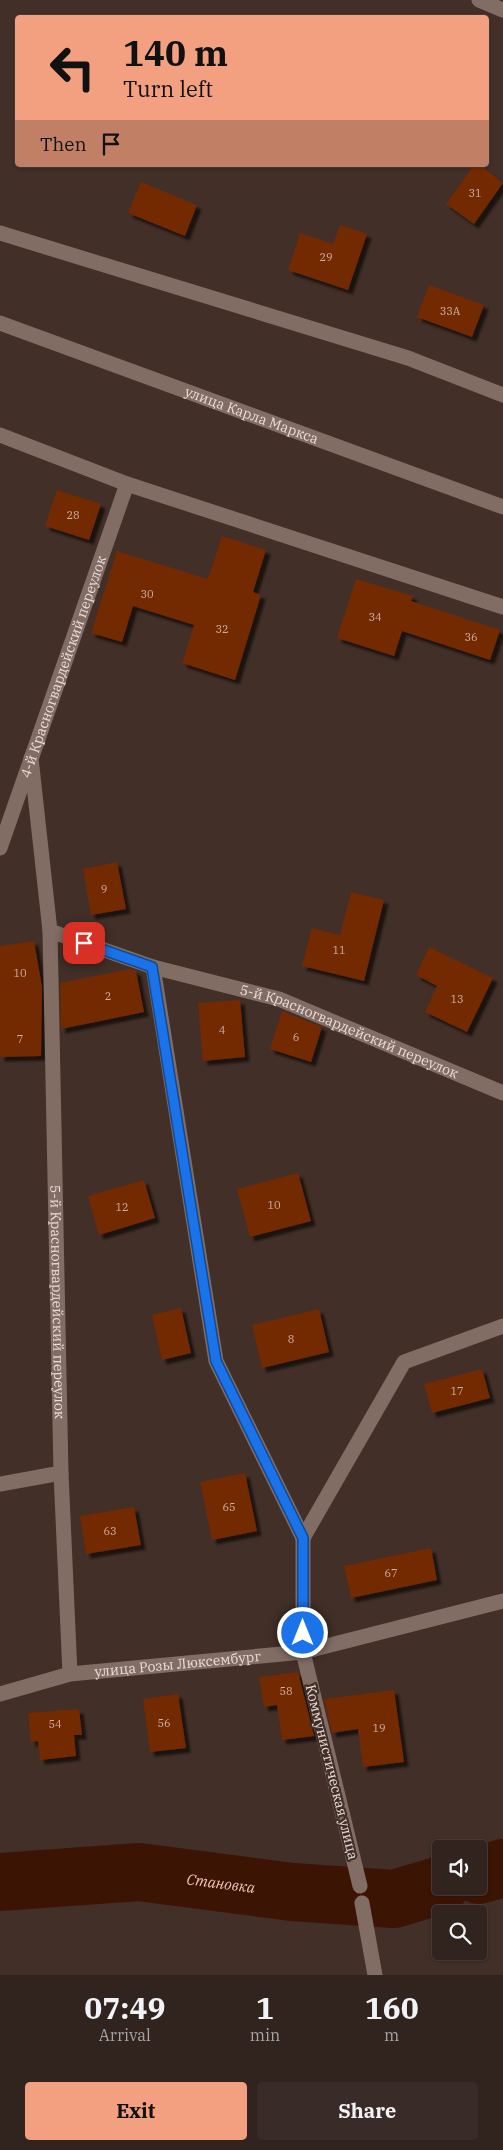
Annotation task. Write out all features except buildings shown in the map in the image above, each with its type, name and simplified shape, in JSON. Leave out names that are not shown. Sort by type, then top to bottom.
[{"type":"street","points":[[479,0],[503,10]]},
{"type":"street","points":[[0,233],[408,358],[503,395]]},
{"type":"street","name":"улица Карла Маркса","points":[[0,323],[503,507]]},
{"type":"street","points":[[0,435],[127,484],[503,607]]},
{"type":"street","name":"4-й Красногвардейский переулок","points":[[0,848],[127,484]]},
{"type":"street","name":"5-й Красногвардейский переулок","points":[[31,758],[50,931],[60,1473],[70,1674]]},
{"type":"street","name":"5-й Красногвардейский переулок","points":[[50,931],[152,967],[278,999],[503,1094]]},
{"type":"street","name":"Коммунистическая улица","points":[[152,967],[216,1361],[303,1538],[303,1652],[360,1886],[375,1975]]},
{"type":"street","name":"Коммунистическая улица","points":[[303,1538],[404,1362],[503,1326]]},
{"type":"street","points":[[0,1484],[60,1473]]},
{"type":"street","name":"улица Розы Люксембург","points":[[0,1694],[70,1674],[303,1652],[503,1601]]},
{"type":"waterway","name":"Становка","points":[[487,1873],[503,1868]]},
{"type":"waterway","name":"Становка","points":[[0,1882],[139,1872],[292,1892],[394,1899],[432,1888]]},
{"type":"route","points":[[84,943],[152,967],[216,1361],[303,1538],[303,1633]]}]
